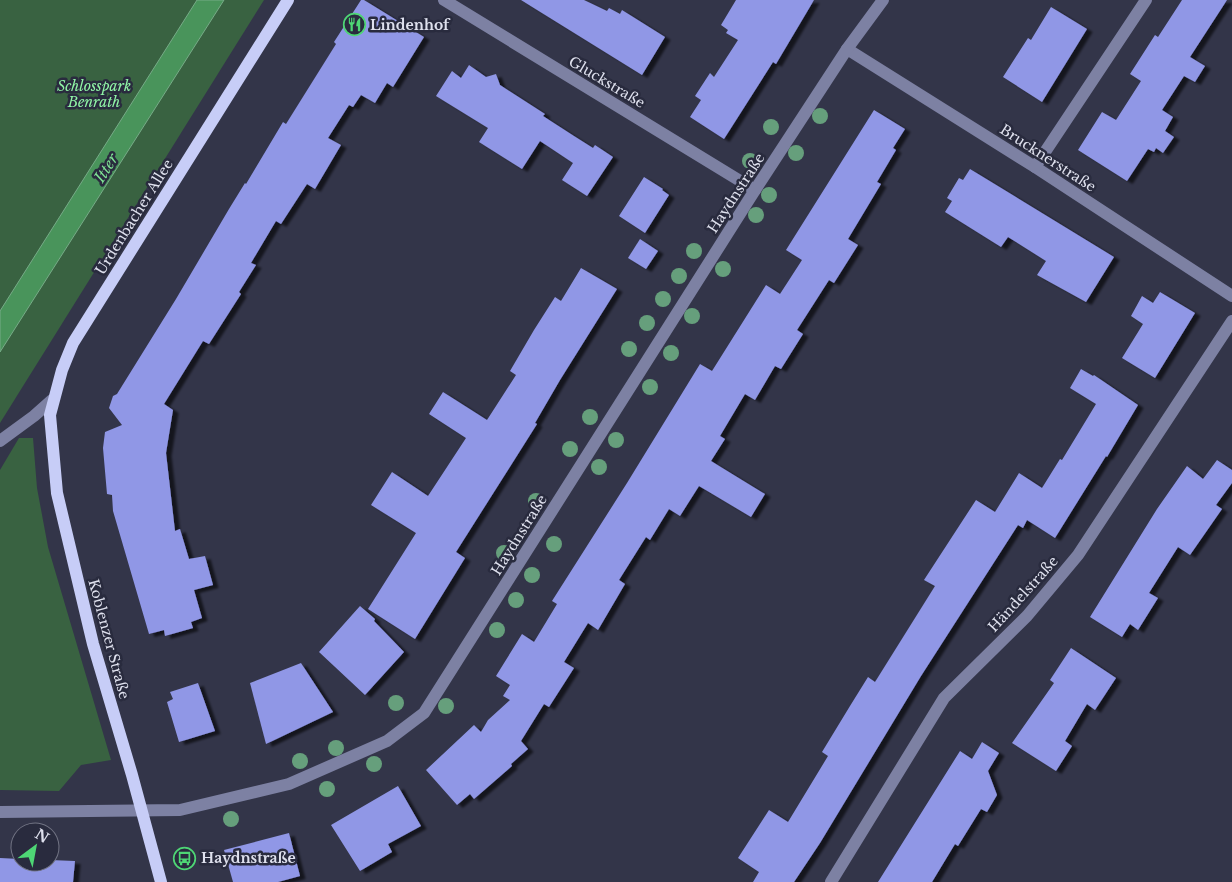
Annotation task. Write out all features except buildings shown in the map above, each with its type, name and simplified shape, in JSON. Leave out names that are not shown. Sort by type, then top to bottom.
[{"type":"main road","name":"Urdenbacher Allee","points":[[52,400],[73,343],[288,0]]},
{"type":"main road","name":"Koblenzer Straße","points":[[52,400],[50,415],[57,493],[93,644],[142,810],[161,882]]},
{"type":"street","name":"Gluckstraße","points":[[444,0],[755,190]]},
{"type":"street","name":"Haydnstraße","points":[[0,812],[180,810],[289,784],[387,741],[424,714],[755,190],[847,49],[883,0]]},
{"type":"street","points":[[1035,167],[1146,0]]},
{"type":"street","name":"Brucknerstraße","points":[[847,49],[1035,167],[1232,296]]},
{"type":"street","name":"Händelstraße","points":[[831,882],[944,698],[1027,616],[1078,556],[1232,321]]},
{"type":"street","points":[[0,441],[52,400]]},
{"type":"green space","name":"Schlosspark Benrath","points":[[0,0],[264,0],[0,423]]},
{"type":"green space","points":[[19,438],[33,438],[37,488],[48,547],[111,760],[81,765],[59,791],[0,790],[0,470]]},
{"type":"water","name":"Itter","points":[[197,0],[224,0],[0,352],[0,311]]},
{"type":"place","name":"Lindenhof","points":[[354,25]]},
{"type":"place","name":"Haydnstraße","points":[[185,858]]}]
